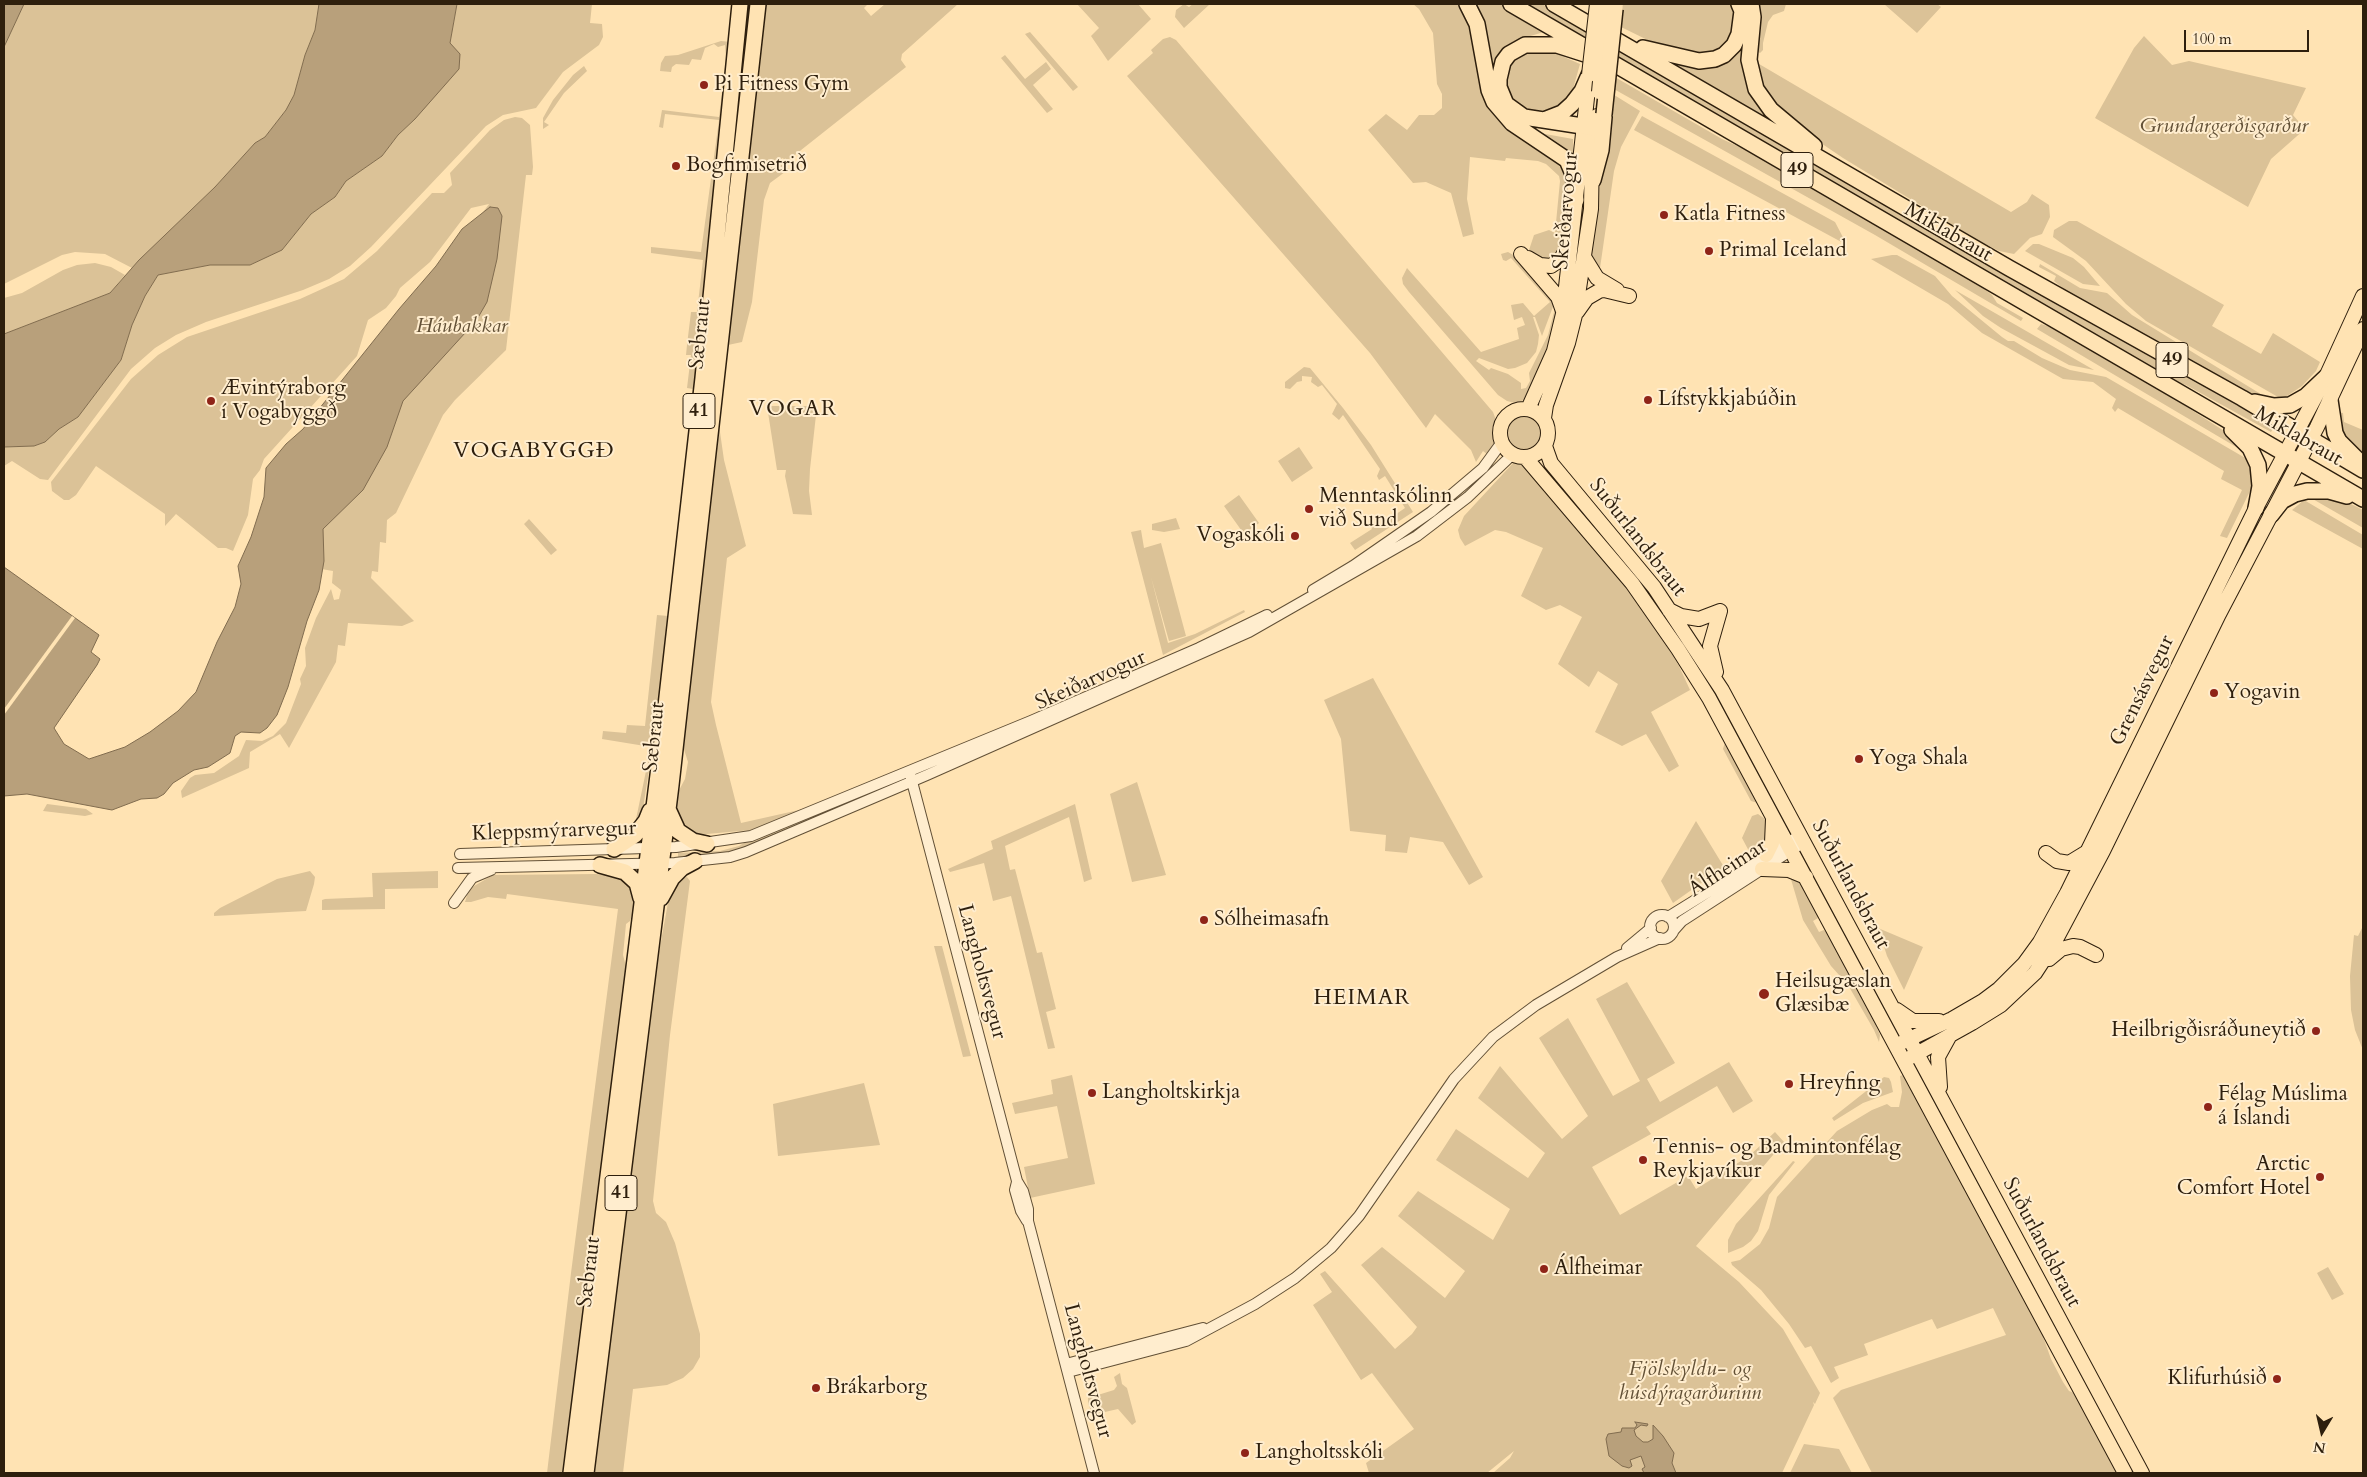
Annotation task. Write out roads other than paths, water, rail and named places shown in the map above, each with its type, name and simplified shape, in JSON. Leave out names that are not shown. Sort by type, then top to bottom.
[{"type":"highway","name":"Sæbraut","points":[[586,1473],[655,914],[655,798],[703,378],[740,4]]},
{"type":"highway","name":"Sæbraut","points":[[656,848],[668,809],[758,4]]},
{"type":"highway","points":[[1467,4],[1473,12],[1481,38],[1489,90],[1494,102],[1512,123],[1567,160],[1573,174],[1576,200]]},
{"type":"highway","name":"Miklabraut","points":[[1511,4],[2363,500]]},
{"type":"highway","name":"Miklabraut","points":[[1554,4],[2093,317],[2242,398],[2363,470]]},
{"type":"highway","points":[[1616,39],[1682,59],[1699,61],[1715,59],[1724,55],[1734,45],[1741,21],[1742,12],[1739,4]]},
{"type":"highway","points":[[1751,4],[1753,17],[1749,60],[1751,77],[1756,89],[1772,110],[1846,173]]},
{"type":"highway","points":[[1590,120],[1608,5]]},
{"type":"highway","points":[[1590,120],[1540,121],[1524,118],[1513,111],[1502,96],[1498,79],[1503,62],[1509,54],[1533,44],[1557,45],[1579,51],[1623,69]]},
{"type":"highway","points":[[1590,75],[1590,120],[1601,150],[1593,180]]},
{"type":"highway","points":[[1540,121],[1562,113],[1590,120]]},
{"type":"highway","points":[[1512,123],[1526,128],[1590,120]]},
{"type":"highway","points":[[2242,398],[2266,405],[2290,405],[2306,396],[2326,377]]},
{"type":"highway","points":[[2330,400],[2332,425],[2339,441],[2363,466]]},
{"type":"highway","points":[[2207,408],[2250,448],[2258,465],[2260,476],[2256,508]]},
{"type":"highway","points":[[2271,515],[2282,501],[2295,494],[2307,491],[2329,491],[2363,500]]},
{"type":"highway","points":[[614,849],[628,841],[641,829],[655,798]]},
{"type":"highway","points":[[668,809],[678,831],[688,839],[707,844]]},
{"type":"highway","points":[[655,914],[664,891],[672,878],[682,868],[695,861]]},
{"type":"highway","name":"Sæbraut","points":[[570,1473],[642,900],[654,863]]},
{"type":"highway","points":[[600,865],[625,872],[637,883],[642,900]]},
{"type":"main road","points":[[1590,75],[1608,5]]},
{"type":"main road","name":"Skeiðarvogur","points":[[1528,408],[1569,314],[1584,256],[1593,180],[1590,120]]},
{"type":"main road","name":"Skeiðarvogur","points":[[1544,418],[1546,405],[1568,343],[1572,240],[1576,200],[1590,120]]},
{"type":"main road","points":[[1572,240],[1561,259],[1551,266],[1540,266],[1521,254],[1558,297],[1569,314],[1587,298],[1599,291],[1604,290],[1629,296],[1597,278],[1584,256]]},
{"type":"main road","name":"Grensásvegur","points":[[1904,1060],[1950,1036],[2001,1005],[2023,986],[2041,966],[2072,912],[2219,614],[2299,462],[2304,435],[2326,377],[2363,296]]},
{"type":"main road","name":"Grensásvegur","points":[[1896,1045],[1952,1019],[1999,990],[2024,964],[2046,932],[2088,852],[2256,508],[2285,454],[2304,435],[2330,400],[2363,329]]},
{"type":"main road","points":[[1502,442],[1500,432],[1505,418],[1514,410],[1528,408],[1544,418]]},
{"type":"main road","name":"Suðurlandsbraut","points":[[1544,418],[1549,434],[1545,446],[1551,463],[1628,553],[1670,610],[1722,690],[2142,1473]]},
{"type":"main road","name":"Suðurlandsbraut","points":[[1502,442],[1519,455],[1632,583],[1688,665],[1731,738],[2125,1473]]},
{"type":"main road","points":[[1519,455],[1536,454],[1545,446]]},
{"type":"main road","points":[[1670,610],[1680,616],[1699,619],[1720,611],[1710,646],[1722,690]]},
{"type":"main road","points":[[1731,738],[1740,739],[1756,766],[1768,773]]},
{"type":"main road","points":[[1766,855],[1772,843],[1773,816]]},
{"type":"main road","points":[[2046,853],[2057,861],[2069,863],[2088,852]]},
{"type":"main road","points":[[1762,869],[1788,870],[1806,877]]},
{"type":"main road","points":[[2041,966],[2067,947],[2080,947],[2096,955]]},
{"type":"main road","points":[[1892,1005],[1901,1014],[1913,1021],[1926,1022],[1952,1019]]},
{"type":"main road","points":[[1943,1100],[1937,1062],[1940,1052],[1950,1036]]},
{"type":"main road","points":[[2106,1437],[2120,1433]]},
{"type":"street","name":"Skeiðarvogur","points":[[654,863],[730,857],[746,852],[911,776],[1199,648],[1305,594],[1353,566],[1431,512],[1483,468],[1502,442]]},
{"type":"street","name":"Skeiðarvogur","points":[[656,848],[707,844],[738,839],[768,831],[911,776],[1250,632],[1417,536],[1519,455]]},
{"type":"street","name":"Langholtsvegur","points":[[911,776],[1017,1182],[1024,1191],[1028,1209],[1028,1221],[1094,1473]]},
{"type":"street","name":"Álfheimar","points":[[1674,930],[1682,921],[1762,869],[1789,846],[1802,838]]},
{"type":"street","name":"Álfheimar","points":[[1668,917],[1766,855],[1789,846]]},
{"type":"street","name":"Kleppsmýrarvegur","points":[[460,854],[656,848]]},
{"type":"street","name":"Kleppsmýrarvegur","points":[[458,868],[654,863]]},
{"type":"street","points":[[454,903],[472,878],[485,871],[506,867]]},
{"type":"street","points":[[1067,1368],[1186,1341],[1255,1304],[1284,1286],[1331,1248],[1375,1196],[1454,1079],[1493,1037],[1536,1004],[1617,957],[1660,938],[1670,936],[1674,930],[1673,922],[1668,917],[1657,917],[1652,922],[1651,928],[1654,935],[1660,938]]},
{"type":"street","points":[[1617,957],[1651,928]]},
{"type":"place","name":"Pi Fitness Gym","points":[[704,85]]},
{"type":"place","name":"Bogfimisetrið","points":[[676,166]]},
{"type":"place","name":"Katla Fitness","points":[[1664,215]]},
{"type":"place","name":"Primal Iceland","points":[[1709,251]]},
{"type":"place","name":"Lífstykkjabúðin","points":[[1648,400]]},
{"type":"place","name":"Ævintýraborg í Vogabyggð","points":[[211,401]]},
{"type":"place","name":"Menntaskólinn við Sund","points":[[1309,509]]},
{"type":"place","name":"Vogaskóli","points":[[1295,536]]},
{"type":"place","name":"Yogavin","points":[[2214,693]]},
{"type":"place","name":"Yoga Shala","points":[[1859,759]]},
{"type":"place","name":"Sólheimasafn","points":[[1204,920]]},
{"type":"place","name":"Heilsugæslan Glæsibæ","points":[[1764,994]]},
{"type":"place","name":"Heilbrigðisráðuneytið","points":[[2316,1031]]},
{"type":"place","name":"Hreyfing","points":[[1789,1084]]},
{"type":"place","name":"Langholtskirkja","points":[[1092,1093]]},
{"type":"place","name":"Félag Múslima á Íslandi","points":[[2208,1107]]},
{"type":"place","name":"Tennis- og Badmintonfélag Reykjavíkur","points":[[1643,1160]]},
{"type":"place","name":"Arctic Comfort Hotel","points":[[2320,1177]]},
{"type":"place","name":"Álfheimar","points":[[1544,1269]]},
{"type":"place","name":"Klifurhúsið","points":[[2277,1379]]},
{"type":"place","name":"Brákarborg","points":[[816,1388]]},
{"type":"place","name":"Langholtsskóli","points":[[1245,1453]]},
{"type":"district","name":"VOGAR","points":[[793,410]]},
{"type":"district","name":"VOGABYGGÐ","points":[[534,452]]},
{"type":"district","name":"HEIMAR","points":[[1362,999]]},
{"type":"park label","name":"Grundargerðisgarður","points":[[2224,127]]},
{"type":"park label","name":"Háubakkar","points":[[462,327]]},
{"type":"park label","name":"Fjölskyldu- og húsdýragarðurinn","points":[[1690,1382]]}]
